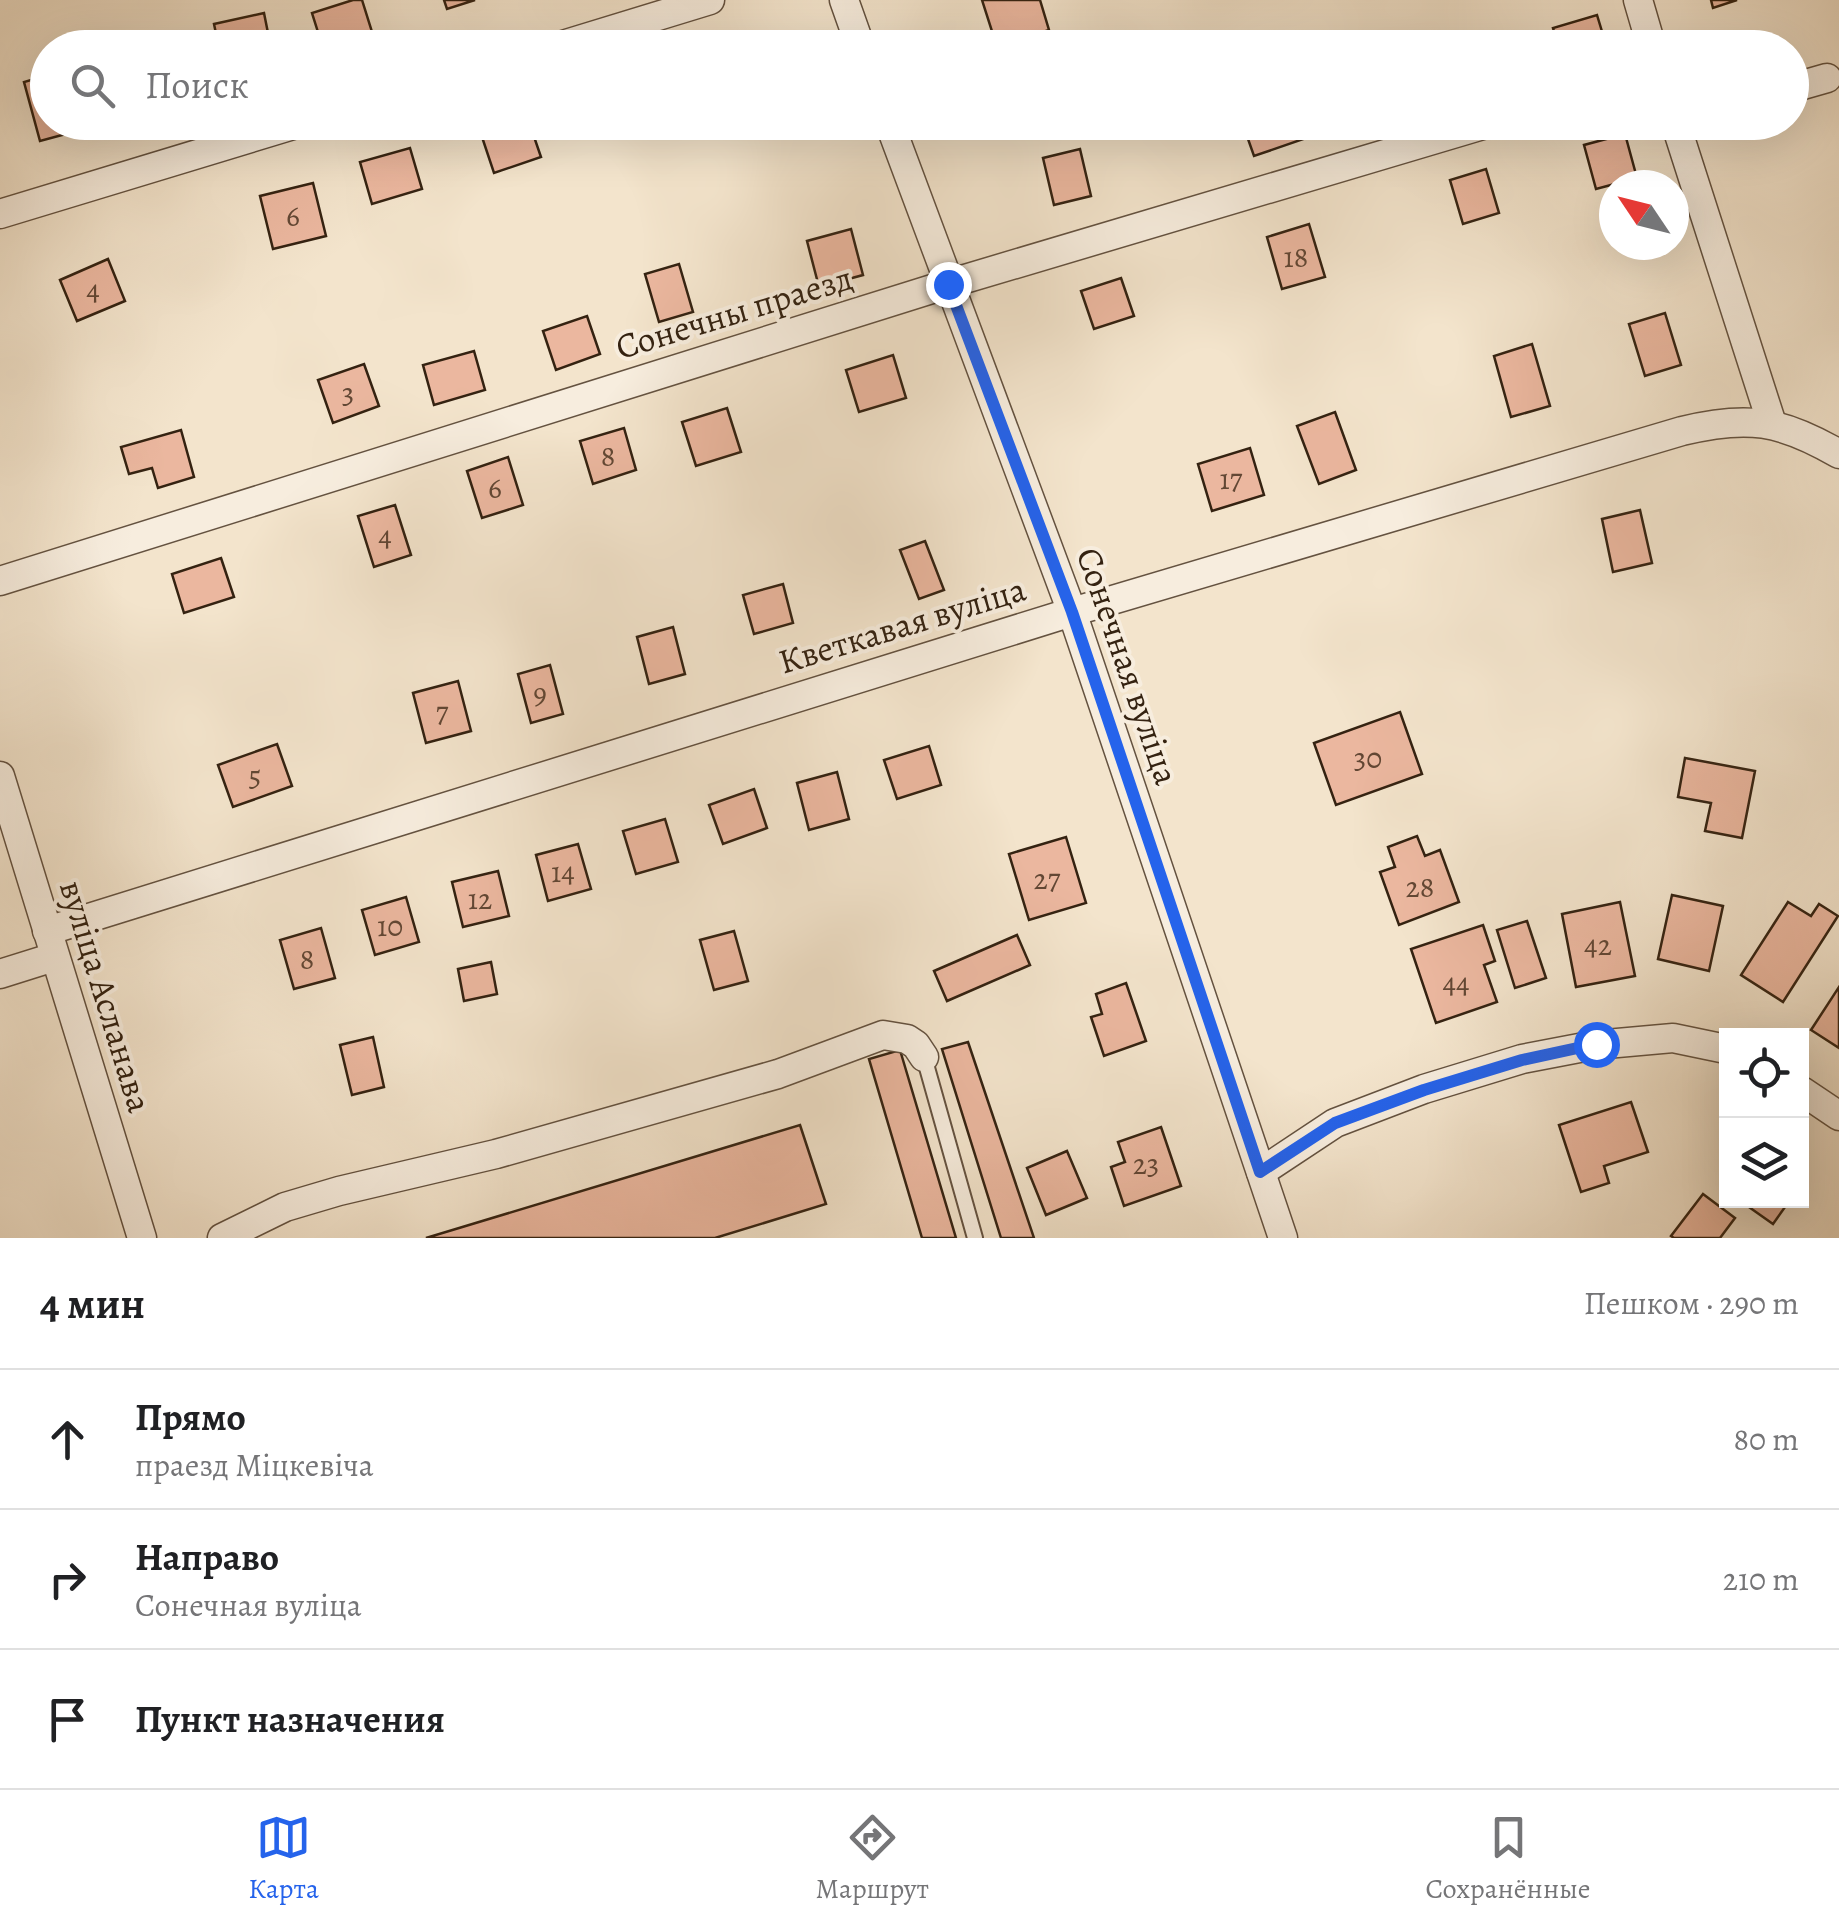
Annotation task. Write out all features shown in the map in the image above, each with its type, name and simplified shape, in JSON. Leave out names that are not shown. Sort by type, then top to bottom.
[{"type":"street","points":[[611,30],[710,0]]},
{"type":"street","points":[[844,0],[855,30]]},
{"type":"street","points":[[1638,0],[1647,30]]},
{"type":"street","points":[[1809,83],[1827,78]]},
{"type":"street","points":[[0,214],[245,140]]},
{"type":"street","name":"Сонечная вуліца","points":[[896,140],[1072,612],[1283,1238]]},
{"type":"street","name":"Сонечны праезд","points":[[0,582],[948,284],[1432,140]]},
{"type":"street","points":[[1681,140],[1772,424]]},
{"type":"street","name":"Кветкавая вуліца","points":[[0,974],[50,944],[1072,612],[1682,431],[1755,420],[1796,430],[1839,454]]},
{"type":"street","name":"вуліца Асланава","points":[[0,776],[142,1238]]},
{"type":"street","points":[[222,1238],[285,1208],[339,1191],[496,1154],[778,1074],[883,1035],[907,1039],[924,1058]]},
{"type":"street","points":[[1260,1172],[1335,1123],[1522,1060],[1596,1044],[1673,1038],[1719,1048]]},
{"type":"street","points":[[1809,1095],[1839,1116]]},
{"type":"lane","points":[[924,1058],[975,1238]]},
{"type":"building","points":[[362,0],[371,30],[317,30],[312,13]]},
{"type":"building","points":[[444,0],[475,0],[447,9]]},
{"type":"building","points":[[982,0],[1040,0],[1049,30],[992,30]]},
{"type":"building","points":[[1711,0],[1737,0],[1713,8]]},
{"type":"building","points":[[264,13],[267,30],[215,30],[214,24]]},
{"type":"building","points":[[1597,15],[1602,30],[1554,30]]},
{"type":"building","points":[[30,80],[30,104],[24,82]]},
{"type":"building","points":[[483,140],[535,140],[541,157],[494,173]]},
{"type":"building","points":[[1248,140],[1300,140],[1254,156]]},
{"type":"building","points":[[1627,140],[1635,170],[1599,170],[1596,189],[1584,145]]},
{"type":"building","points":[[410,148],[422,189],[372,204],[360,162]]},
{"type":"building","points":[[1080,149],[1091,196],[1054,205],[1043,158]]},
{"type":"building","points":[[1486,169],[1499,213],[1463,224],[1450,180]]},
{"type":"building","points":[[313,183],[326,236],[273,249],[260,196]]},
{"type":"building","points":[[1309,224],[1325,277],[1282,289],[1267,237]]},
{"type":"building","points":[[851,229],[863,275],[819,287],[807,241]]},
{"type":"building","points":[[108,259],[125,301],[77,321],[60,280]]},
{"type":"building","points":[[679,264],[693,312],[659,322],[645,274]]},
{"type":"building","points":[[1121,278],[1134,316],[1094,329],[1081,291]]},
{"type":"building","points":[[1665,313],[1681,365],[1645,376],[1629,324]]},
{"type":"building","points":[[587,316],[600,354],[556,370],[543,331]]},
{"type":"building","points":[[1532,344],[1550,406],[1511,417],[1494,356]]},
{"type":"building","points":[[474,351],[485,390],[434,405],[423,365]]},
{"type":"building","points":[[893,355],[906,398],[859,412],[846,370]]},
{"type":"building","points":[[364,364],[379,406],[333,423],[318,380]]},
{"type":"building","points":[[727,408],[741,452],[696,466],[682,422]]},
{"type":"building","points":[[1335,412],[1356,470],[1319,484],[1297,426]]},
{"type":"building","points":[[624,428],[636,470],[593,484],[580,441]]},
{"type":"building","points":[[181,430],[194,477],[158,488],[152,468],[129,474],[121,447]]},
{"type":"building","points":[[1250,448],[1264,495],[1212,511],[1198,464]]},
{"type":"building","points":[[508,457],[523,505],[482,518],[467,471]]},
{"type":"building","points":[[395,505],[411,555],[374,567],[358,516]]},
{"type":"building","points":[[1640,510],[1652,563],[1613,572],[1602,519]]},
{"type":"building","points":[[925,541],[944,590],[919,599],[900,550]]},
{"type":"building","points":[[221,558],[234,597],[184,613],[172,574]]},
{"type":"building","points":[[783,584],[793,623],[754,634],[743,595]]},
{"type":"building","points":[[673,627],[685,674],[649,684],[637,637]]},
{"type":"building","points":[[550,665],[563,714],[531,723],[518,674]]},
{"type":"building","points":[[458,681],[471,731],[426,743],[413,693]]},
{"type":"building","points":[[1400,712],[1422,774],[1336,805],[1314,743]]},
{"type":"building","points":[[277,744],[292,786],[233,807],[218,765]]},
{"type":"building","points":[[929,746],[941,785],[897,799],[884,760]]},
{"type":"building","points":[[1685,758],[1755,771],[1742,838],[1705,831],[1711,803],[1678,797]]},
{"type":"building","points":[[837,772],[849,819],[809,830],[797,783]]},
{"type":"building","points":[[754,789],[767,828],[723,844],[709,805]]},
{"type":"building","points":[[665,819],[678,862],[636,874],[623,831]]},
{"type":"building","points":[[1417,836],[1425,856],[1440,850],[1459,902],[1399,925],[1380,872],[1395,867],[1388,847]]},
{"type":"building","points":[[1066,837],[1086,903],[1029,920],[1009,854]]},
{"type":"building","points":[[578,844],[591,889],[548,901],[536,855]]},
{"type":"building","points":[[498,871],[509,916],[463,927],[452,882]]},
{"type":"building","points":[[1672,895],[1723,906],[1709,971],[1658,959]]},
{"type":"building","points":[[406,897],[419,942],[375,955],[362,910]]},
{"type":"building","points":[[1620,902],[1635,976],[1576,987],[1562,914]]},
{"type":"building","points":[[1788,902],[1811,916],[1819,904],[1838,916],[1783,1002],[1741,975]]},
{"type":"building","points":[[1527,921],[1546,978],[1515,988],[1497,930]]},
{"type":"building","points":[[1483,925],[1495,961],[1484,965],[1497,1002],[1436,1023],[1411,949]]},
{"type":"building","points":[[321,928],[335,978],[294,989],[280,940]]},
{"type":"building","points":[[734,931],[748,981],[714,990],[700,940]]},
{"type":"building","points":[[1017,935],[1030,965],[947,1001],[934,971]]},
{"type":"building","points":[[491,962],[497,994],[464,1001],[458,969]]},
{"type":"building","points":[[1126,983],[1146,1041],[1104,1056],[1091,1017],[1102,1014],[1096,994]]},
{"type":"building","points":[[1839,987],[1839,1048],[1811,1030]]},
{"type":"building","points":[[373,1037],[384,1087],[352,1095],[340,1045]]},
{"type":"building","points":[[968,1042],[1034,1238],[1001,1238],[942,1049]]},
{"type":"building","points":[[900,1050],[956,1238],[922,1238],[869,1059]]},
{"type":"building","points":[[1631,1102],[1648,1152],[1604,1166],[1609,1183],[1581,1192],[1559,1125]]},
{"type":"building","points":[[800,1125],[826,1204],[715,1238],[426,1238]]},
{"type":"building","points":[[1161,1127],[1181,1186],[1124,1206],[1111,1167],[1125,1162],[1118,1142]]},
{"type":"building","points":[[1067,1151],[1087,1198],[1046,1215],[1027,1168]]},
{"type":"building","points":[[1703,1194],[1735,1218],[1720,1238],[1671,1236]]},
{"type":"building","points":[[1750,1208],[1784,1208],[1773,1224]]},
{"type":"route","points":[[948,284],[1072,612],[1260,1172],[1335,1123],[1522,1060],[1596,1044]]}]
